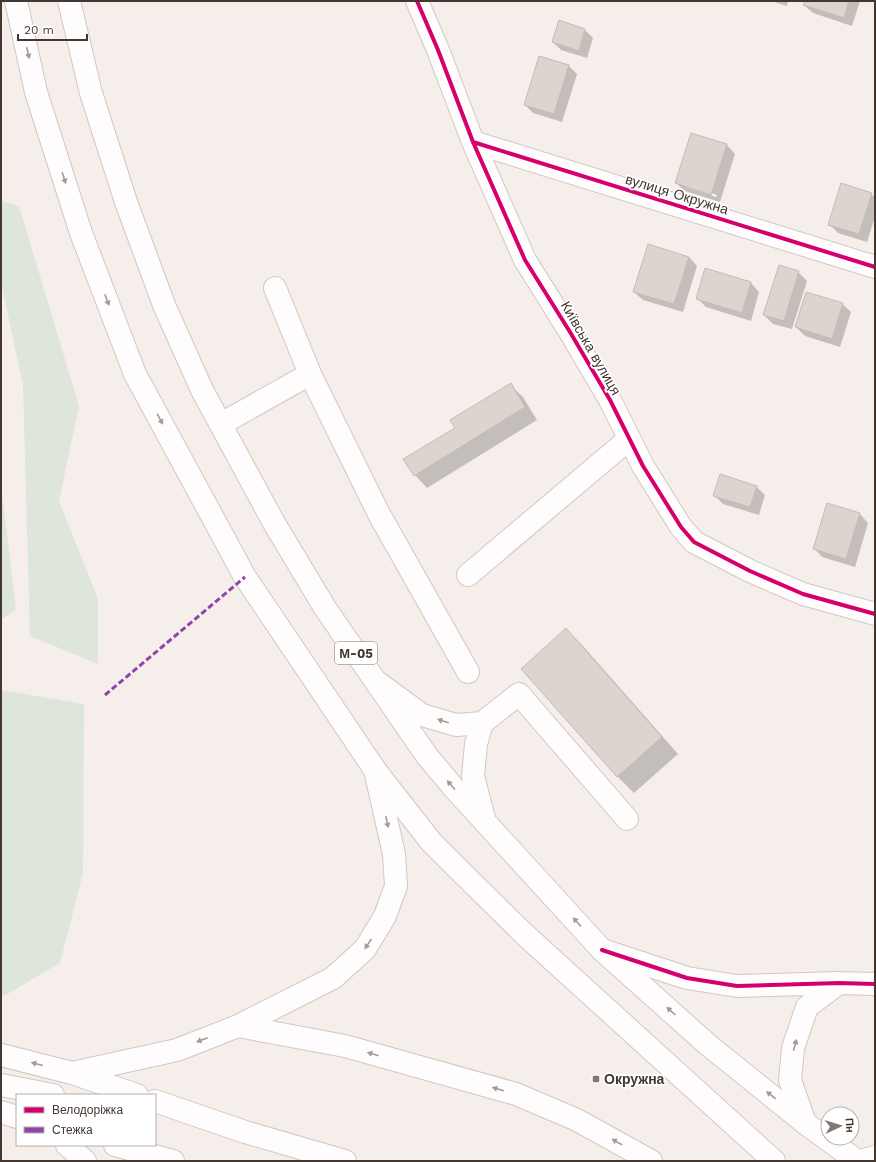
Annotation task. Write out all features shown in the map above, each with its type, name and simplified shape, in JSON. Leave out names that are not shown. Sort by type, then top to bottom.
[{"type":"main road","points":[[16,1],[36,92],[81,233],[135,374],[245,576],[375,770],[432,844],[523,933],[774,1161]]},
{"type":"main road","name":"М-05","points":[[69,1],[91,93],[126,202],[164,305],[202,390],[274,523],[325,608],[427,756],[453,787],[602,950],[708,1044],[805,1123],[858,1161]]},
{"type":"main road","name":"Київська вулиця","points":[[417,1],[438,50],[473,142],[526,260],[598,380],[643,466],[681,527],[694,542],[750,571],[803,594],[875,614]]},
{"type":"main road","name":"вулиця Окружна","points":[[473,142],[875,267]]},
{"type":"main road","points":[[275,288],[310,374],[379,514],[468,672]]},
{"type":"main road","points":[[221,424],[310,374]]},
{"type":"main road","points":[[468,575],[629,439]]},
{"type":"main road","points":[[376,681],[422,715],[456,725],[482,723],[519,694],[627,819]]},
{"type":"main road","points":[[482,723],[476,744],[473,776],[485,822]]},
{"type":"main road","points":[[72,1073],[177,1050],[238,1026],[333,978],[365,949],[385,916],[396,886],[394,854],[375,770]]},
{"type":"main road","points":[[602,950],[687,978],[738,986],[838,983],[875,984]]},
{"type":"main road","points":[[805,1123],[790,1080],[793,1048],[807,1007],[838,983]]},
{"type":"main road","points":[[238,1026],[345,1046],[516,1094],[577,1120],[651,1161]]},
{"type":"main road","points":[[1,1054],[72,1073],[133,1094]]},
{"type":"main road","points":[[1,1085],[48,1094]]},
{"type":"main road","points":[[156,1101],[245,1132],[344,1161]]},
{"type":"main road","points":[[1,1112],[16,1117]]},
{"type":"main road","points":[[156,1114],[245,1132]]},
{"type":"main road","points":[[68,1146],[85,1161]]},
{"type":"main road","points":[[119,1146],[173,1161]]},
{"type":"main road","points":[[858,1161],[875,1157]]},
{"type":"shaded area","points":[[1,201],[19,206],[79,406],[59,501],[98,599],[98,664],[30,636],[23,385],[1,282]]},
{"type":"shaded area","points":[[1,484],[16,609],[1,620]]},
{"type":"shaded area","points":[[1,690],[84,704],[83,873],[60,963],[4,996],[1,995]]},
{"type":"building","points":[[805,1],[849,1],[844,18],[803,5]]},
{"type":"building","points":[[559,20],[585,29],[579,51],[552,42]]},
{"type":"building","points":[[539,56],[569,65],[554,114],[524,105]]},
{"type":"building","points":[[691,133],[727,144],[711,195],[675,183]]},
{"type":"building","points":[[841,183],[872,193],[859,234],[828,225]]},
{"type":"building","points":[[648,244],[689,257],[674,304],[633,292]]},
{"type":"building","points":[[779,265],[799,271],[784,321],[763,315]]},
{"type":"building","points":[[705,268],[751,282],[742,313],[696,299]]},
{"type":"building","points":[[806,292],[843,303],[832,339],[795,327]]},
{"type":"building","points":[[511,383],[525,407],[414,476],[403,459],[455,428],[450,420]]},
{"type":"building","points":[[720,474],[757,486],[750,507],[713,496]]},
{"type":"building","points":[[827,503],[860,513],[846,559],[813,549]]},
{"type":"building","points":[[566,628],[662,737],[617,777],[521,669]]},
{"type":"marked path","points":[[105,695],[245,577]]},
{"type":"cycle path","points":[[417,1],[438,50],[473,142],[525,260],[610,400],[643,466],[681,527],[694,542],[750,571],[803,594],[875,614]]},
{"type":"cycle path","points":[[473,142],[875,267]]},
{"type":"cycle path","points":[[602,950],[687,978],[737,986],[839,983],[875,984]]},
{"type":"place","name":"Окружна","points":[[596,1079]]}]
